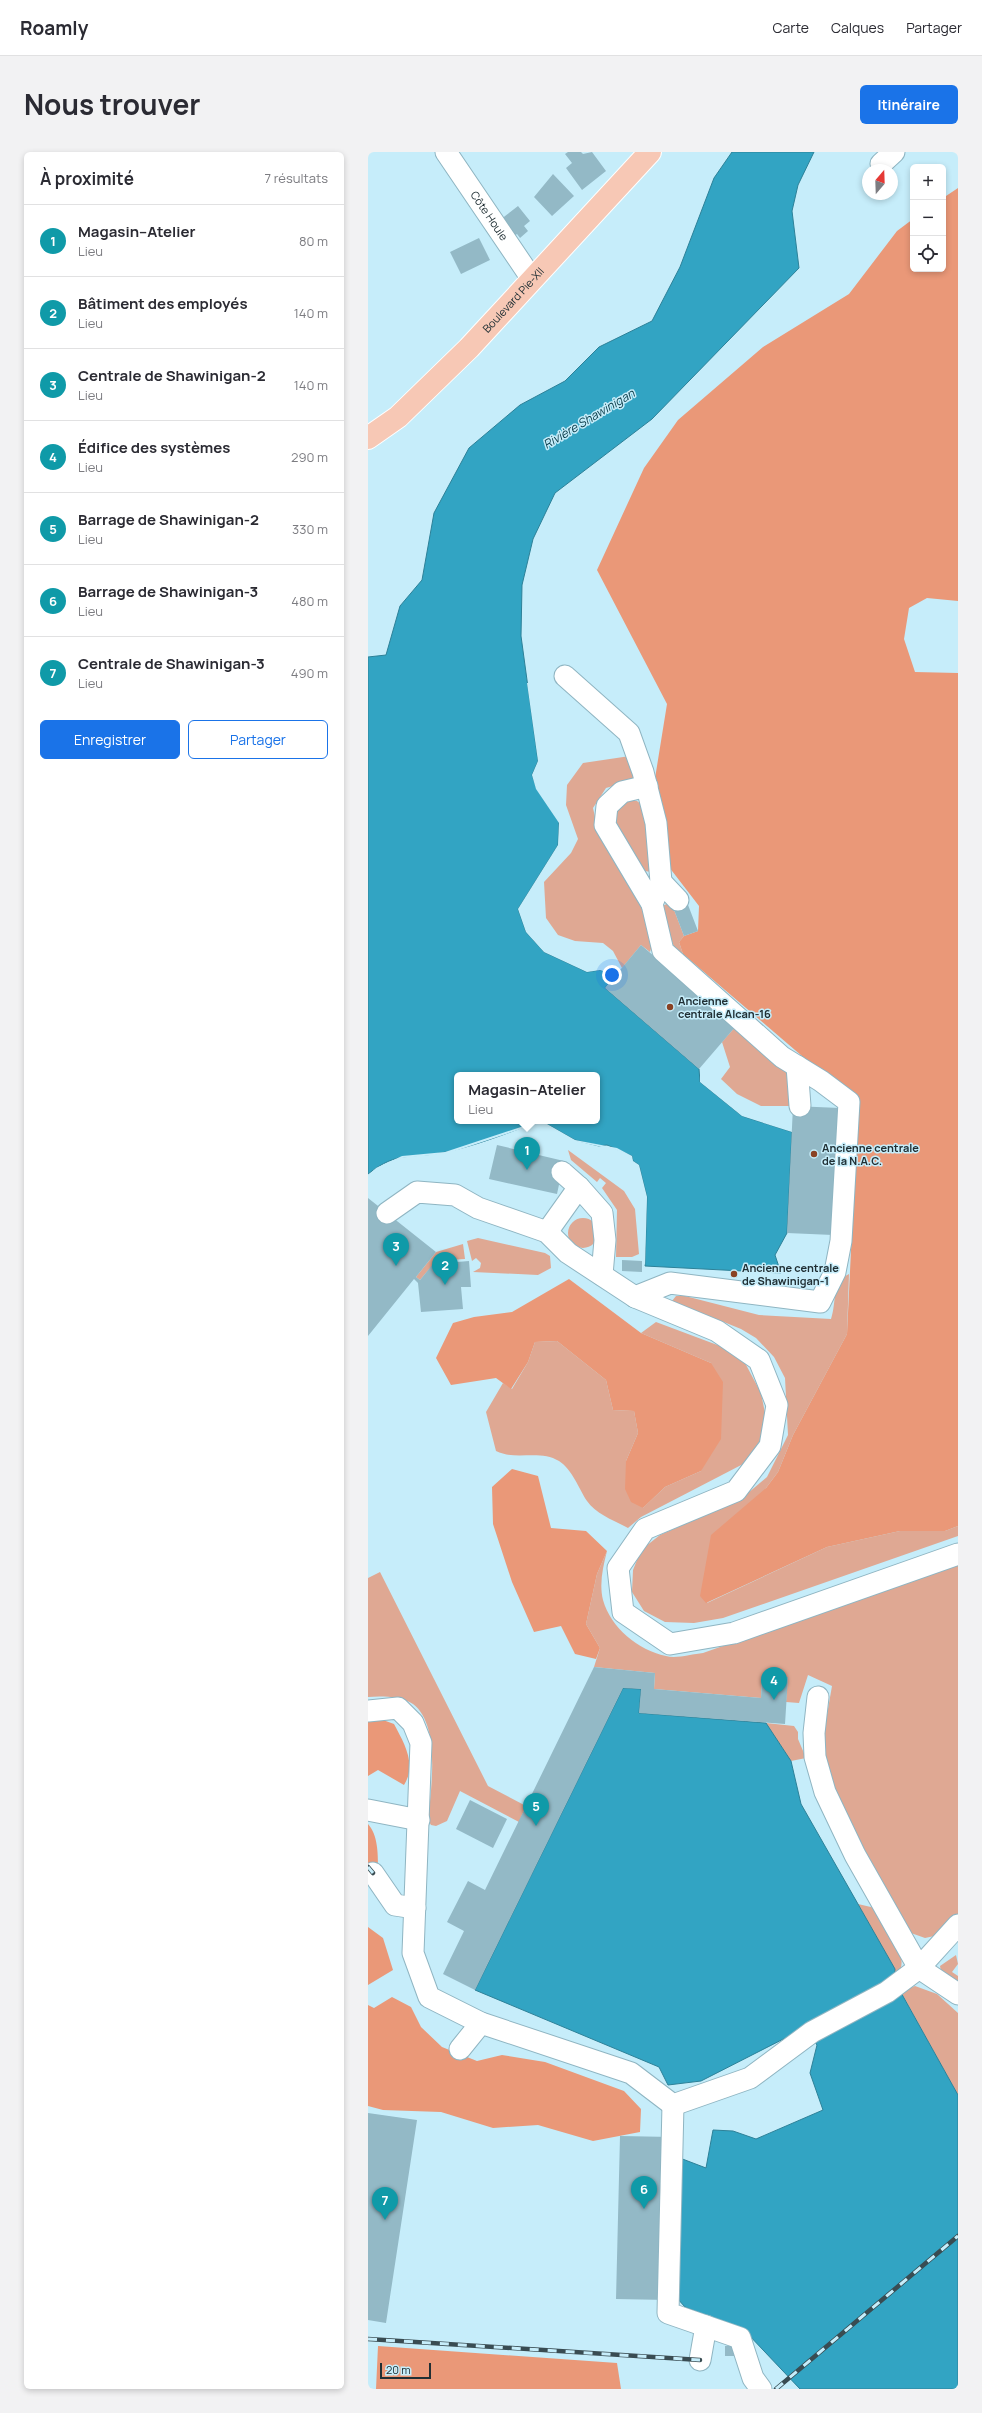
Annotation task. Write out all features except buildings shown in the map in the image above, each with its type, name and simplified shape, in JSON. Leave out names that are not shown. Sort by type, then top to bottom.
[{"type":"main road","name":"Boulevard Pie-XII","points":[[368,438],[398,417],[422,395],[650,152]]},
{"type":"street","name":"Côte Houle","points":[[446,152],[532,279]]},
{"type":"street","points":[[565,676],[629,733],[647,786],[671,894],[652,904]]},
{"type":"street","points":[[634,1297],[670,1283],[820,1302],[835,1272],[841,1241],[840,1176],[849,1102],[822,1081],[782,1057],[663,951],[652,904],[605,824],[607,806],[622,792],[647,786]]},
{"type":"street","points":[[797,1066],[800,1106]]},
{"type":"street","points":[[562,1172],[579,1187],[602,1213],[605,1240],[602,1275]]},
{"type":"street","points":[[547,1232],[579,1187]]},
{"type":"street","points":[[387,1213],[417,1192],[455,1195],[478,1208],[547,1232],[568,1253],[634,1297],[717,1331],[759,1360],[777,1405],[770,1446],[736,1490],[645,1529],[618,1568],[623,1612],[670,1644],[734,1633],[958,1554]]},
{"type":"street","points":[[818,1697],[814,1733],[816,1757],[825,1792],[855,1855],[919,1968],[958,1994]]},
{"type":"street","points":[[368,1711],[398,1708],[413,1723],[420,1743],[419,1820],[413,1953],[429,1997],[481,2023],[631,2073],[673,2105]]},
{"type":"street","points":[[368,1810],[419,1820]]},
{"type":"street","points":[[373,1873],[395,1905],[415,1908]]},
{"type":"street","points":[[673,2105],[750,2078],[812,2032],[887,1992],[919,1968],[955,1936]]},
{"type":"street","points":[[460,2049],[481,2023]]},
{"type":"street","points":[[673,2105],[668,2313],[740,2338],[753,2378],[761,2389]]},
{"type":"street","points":[[700,2360],[706,2326]]},
{"type":"shaded area","points":[[958,188],[958,601],[927,598],[909,608],[904,639],[915,672],[958,673],[958,1526],[945,1531],[900,1531],[827,1547],[706,1603],[700,1596],[711,1535],[766,1488],[778,1472],[793,1435],[847,1334],[858,1104],[683,954],[679,942],[684,936],[698,931],[699,906],[669,867],[652,797],[667,704],[597,570],[644,468],[678,420],[763,347],[849,294],[897,231],[910,221],[910,272],[946,272],[946,196]]},
{"type":"shaded area","points":[[630,756],[636,773],[634,780],[606,788],[593,808],[598,830],[630,874],[654,939],[650,952],[641,945],[622,968],[613,951],[603,943],[575,941],[558,935],[546,918],[544,882],[571,853],[578,839],[566,805],[567,785],[583,763]]},
{"type":"shaded area","points":[[631,800],[637,801],[647,809],[652,872],[644,871],[613,827],[619,804]]},
{"type":"shaded area","points":[[671,902],[684,936],[679,942],[683,954],[675,950],[660,907]]},
{"type":"shaded area","points":[[736,1026],[784,1065],[789,1075],[793,1106],[761,1106],[737,1094],[721,1079],[730,1067],[722,1042]]},
{"type":"shaded area","points":[[568,1150],[624,1191],[635,1209],[639,1254],[632,1257],[616,1257],[617,1210],[602,1188],[606,1183],[600,1178],[597,1182],[571,1160]]},
{"type":"shaded area","points":[[583,1218],[593,1223],[598,1233],[593,1243],[583,1248],[573,1243],[568,1233],[573,1223]]},
{"type":"shaded area","points":[[478,1238],[545,1253],[550,1256],[551,1268],[538,1275],[473,1272],[480,1268],[481,1263],[476,1258],[472,1261],[467,1241]]},
{"type":"shaded area","points":[[463,1244],[465,1259],[439,1262],[430,1268],[420,1280],[416,1277],[436,1252]]},
{"type":"shaded area","points":[[849,1274],[847,1334],[793,1435],[778,1472],[766,1488],[707,1603],[827,1547],[900,1531],[945,1531],[958,1526],[958,1536],[723,1618],[694,1623],[665,1622],[644,1611],[632,1592],[633,1570],[641,1550],[660,1535],[741,1499],[767,1477],[788,1435],[785,1378],[774,1357],[756,1338],[741,1329],[672,1301],[676,1296],[685,1296],[759,1315],[831,1319],[839,1282]]},
{"type":"shaded area","points":[[569,1279],[641,1333],[711,1363],[723,1382],[721,1439],[701,1471],[665,1487],[643,1508],[631,1502],[625,1489],[626,1461],[638,1433],[634,1411],[613,1410],[606,1380],[557,1341],[535,1342],[528,1362],[511,1389],[496,1378],[451,1385],[436,1358],[453,1323],[474,1317],[512,1312]]},
{"type":"shaded area","points":[[656,1322],[728,1349],[744,1361],[761,1393],[766,1418],[762,1437],[747,1462],[641,1517],[628,1528],[595,1510],[587,1501],[568,1469],[559,1461],[544,1456],[512,1455],[496,1451],[486,1412],[503,1383],[512,1389],[528,1362],[535,1342],[557,1341],[606,1380],[613,1410],[634,1411],[638,1433],[626,1461],[643,1508],[665,1487],[701,1471],[711,1363],[641,1333]]},
{"type":"shaded area","points":[[512,1469],[538,1476],[551,1528],[586,1531],[607,1551],[597,1574],[586,1624],[600,1648],[596,1659],[575,1654],[561,1626],[534,1632],[512,1582],[493,1524],[492,1487]]},
{"type":"shaded area","points":[[607,1551],[601,1588],[603,1600],[612,1620],[627,1636],[645,1649],[670,1657],[703,1653],[958,1563],[958,1914],[939,1935],[925,1938],[911,1933],[871,1868],[836,1798],[821,1749],[832,1686],[808,1675],[799,1703],[786,1702],[788,1677],[762,1676],[761,1698],[654,1689],[655,1673],[594,1667],[600,1648],[586,1624],[597,1574]]},
{"type":"shaded area","points":[[380,1572],[488,1786],[526,1806],[519,1822],[460,1791],[447,1821],[436,1826],[431,1825],[428,1820],[432,1759],[428,1727],[422,1714],[413,1704],[403,1699],[368,1697],[368,1578]]},
{"type":"shaded area","points":[[372,1716],[394,1724],[402,1739],[409,1761],[408,1777],[404,1785],[378,1770],[368,1776],[368,1717]]},
{"type":"shaded area","points":[[766,1723],[794,1726],[798,1732],[798,1739],[806,1758],[791,1761]]},
{"type":"shaded area","points":[[368,1824],[376,1839],[378,1868],[368,1876]]},
{"type":"shaded area","points":[[858,1904],[875,1908],[897,1944],[902,1963],[900,1972],[894,1980],[895,1969]]},
{"type":"shaded area","points":[[368,1927],[383,1938],[393,1970],[368,1985]]},
{"type":"shaded area","points":[[956,1955],[958,1964],[952,1972],[958,1976],[958,1988],[941,1971],[940,1966]]},
{"type":"shaded area","points":[[915,1986],[937,1994],[958,2013],[958,2095],[901,1992]]},
{"type":"shaded area","points":[[392,1997],[411,2007],[421,2027],[442,2047],[477,2061],[502,2055],[545,2062],[624,2091],[641,2109],[640,2132],[593,2141],[538,2125],[493,2128],[441,2112],[383,2110],[368,2106],[368,2005],[374,2008]]},
{"type":"shaded area","points":[[378,2346],[617,2363],[621,2389],[376,2389]]},
{"type":"water","name":"Rivière Shawinigan","points":[[732,152],[814,152],[798,185],[792,211],[799,268],[652,419],[555,493],[533,539],[522,585],[521,636],[538,761],[532,775],[537,789],[559,822],[558,845],[518,909],[526,932],[544,952],[587,972],[600,970],[615,975],[605,988],[699,1069],[700,1082],[742,1116],[792,1132],[787,1233],[775,1255],[781,1273],[645,1266],[647,1197],[639,1165],[633,1161],[632,1156],[607,1145],[599,1146],[575,1140],[547,1124],[600,1124],[600,1072],[454,1072],[454,1124],[530,1124],[491,1139],[446,1152],[397,1158],[388,1161],[368,1174],[368,657],[386,655],[400,606],[422,580],[434,513],[469,448],[520,405],[565,381],[599,347],[652,321],[680,267],[714,178]]},
{"type":"water","points":[[623,1688],[641,1689],[639,1713],[766,1723],[791,1761],[801,1804],[895,1969],[894,1980],[958,2095],[958,2389],[800,2389],[746,2332],[685,2307],[676,2297],[672,2155],[706,2168],[713,2130],[733,2131],[756,2139],[823,2110],[810,2073],[817,2045],[805,2028],[701,2081],[668,2085],[659,2067],[475,1990]]},
{"type":"pier","points":[[527,683],[529,683],[540,761],[534,775],[538,788],[561,823],[560,846],[521,909],[528,931],[545,950],[588,970],[601,968],[616,974],[615,975],[600,970],[587,972],[544,952],[526,932],[518,909],[558,845],[559,823],[536,789],[532,775],[538,761]]},
{"type":"pier","points":[[700,1067],[702,1081],[743,1114],[792,1130],[792,1132],[742,1116],[700,1082]]},
{"type":"pier","points":[[530,1124],[536,1124],[446,1154],[402,1158],[368,1176],[376,1168],[402,1156],[445,1152]]},
{"type":"pier","points":[[536,1124],[547,1124],[575,1140],[617,1148],[632,1156],[633,1161],[639,1165],[647,1197],[645,1266],[643,1261],[643,1212],[645,1197],[637,1166],[631,1163],[630,1158],[616,1150],[574,1141],[547,1126]]},
{"type":"railway","points":[[368,1867],[373,1873]]},
{"type":"railway","points":[[776,2389],[958,2236]]},
{"type":"railway","points":[[368,2339],[700,2360]]},
{"type":"place","name":"Ancienne centrale Alcan-16","points":[[670,1007]]},
{"type":"place","name":"Ancienne centrale de la N.A.C.","points":[[814,1154]]},
{"type":"place","name":"Magasin–Atelier","points":[[527,1170]]},
{"type":"place","name":"Centrale de Shawinigan-2","points":[[396,1266]]},
{"type":"place","name":"Ancienne centrale de Shawinigan-1","points":[[734,1274]]},
{"type":"place","name":"Bâtiment des employés","points":[[445,1285]]},
{"type":"place","name":"Édifice des systèmes","points":[[774,1700]]},
{"type":"place","name":"Barrage de Shawinigan-2","points":[[536,1826]]},
{"type":"place","name":"Barrage de Shawinigan-3","points":[[644,2209]]},
{"type":"place","name":"Centrale de Shawinigan-3","points":[[385,2220]]}]
